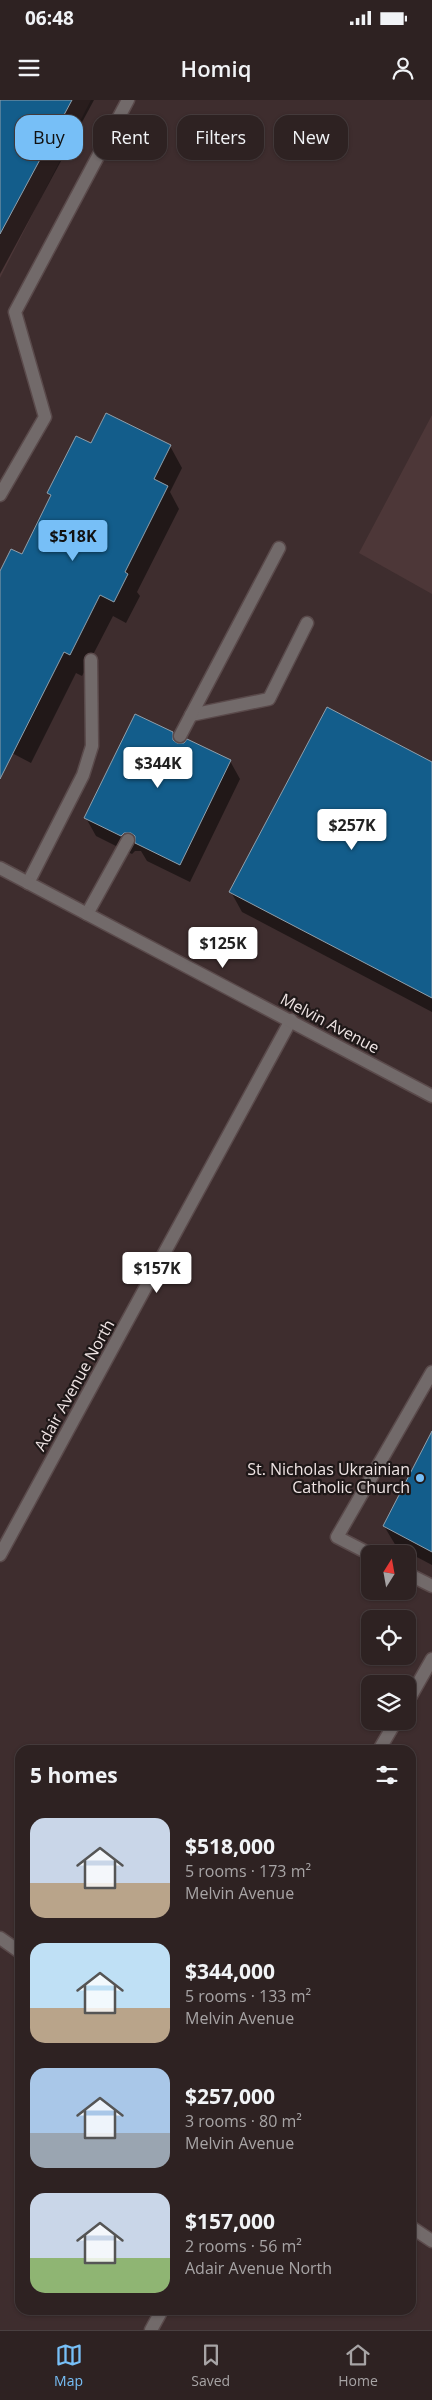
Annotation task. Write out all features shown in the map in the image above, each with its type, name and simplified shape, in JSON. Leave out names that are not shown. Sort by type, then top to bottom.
[{"type":"street","points":[[0,495],[45,416],[15,312],[128,100]]},
{"type":"street","points":[[180,736],[279,548]]},
{"type":"street","points":[[191,716],[269,699],[307,623]]},
{"type":"street","points":[[28,883],[83,775],[92,746],[91,660]]},
{"type":"street","points":[[87,914],[128,840]]},
{"type":"street","name":"Melvin Avenue","points":[[0,868],[432,1096]]},
{"type":"street","name":"Adair Avenue North","points":[[0,1555],[291,1020]]},
{"type":"street","points":[[361,1549],[337,1537],[432,1372]]},
{"type":"street","points":[[416,1578],[432,1586]]},
{"type":"street","points":[[416,1687],[432,1659]]},
{"type":"street","points":[[382,1745],[391,1730]]},
{"type":"street","points":[[0,1938],[15,1948]]},
{"type":"street","points":[[416,2231],[432,2242]]},
{"type":"street","points":[[151,2330],[159,2315]]},
{"type":"shaded area","points":[[0,100],[91,100],[83,116],[15,115],[15,160],[60,160],[0,278]]},
{"type":"shaded area","points":[[432,415],[432,594],[359,553]]},
{"type":"building","points":[[0,100],[72,100],[64,115],[15,115],[15,160],[40,160],[0,234]]},
{"type":"building","points":[[106,413],[171,445],[154,479],[168,486],[125,572],[128,574],[114,602],[100,595],[70,655],[64,652],[0,779],[0,571],[11,549],[22,554],[51,495],[47,493],[76,436],[91,443]]},
{"type":"building","points":[[327,707],[432,762],[432,998],[229,892]]},
{"type":"building","points":[[135,714],[173,732],[173,740],[177,743],[184,743],[187,739],[231,760],[180,865],[135,843],[135,836],[131,833],[124,833],[121,836],[84,818]]},
{"type":"building","name":"St. Nicholas Ukrainian Catholic Church","points":[[432,1431],[432,1552],[383,1526]]},
{"type":"place","name":"St. Nicholas Ukrainian Catholic Church","points":[[420,1478]]}]
